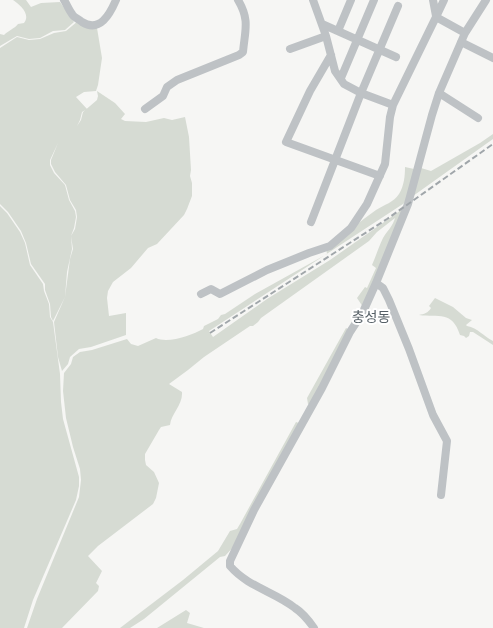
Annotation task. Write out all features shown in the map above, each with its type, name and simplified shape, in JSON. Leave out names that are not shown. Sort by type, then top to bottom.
[{"type":"street","points":[[64,0],[73,16],[86,24],[94,25],[104,21],[116,0]]},
{"type":"street","points":[[145,109],[163,96],[167,87],[176,80],[243,52],[246,19],[243,8],[238,0]]},
{"type":"street","points":[[313,0],[326,36],[335,71],[344,84],[361,93],[393,105]]},
{"type":"street","points":[[338,31],[351,0]]},
{"type":"street","points":[[341,78],[374,0]]},
{"type":"street","points":[[433,0],[436,17]]},
{"type":"street","points":[[201,294],[211,289],[220,294],[267,270],[309,252],[330,246],[352,228],[367,204],[385,164],[390,117],[393,105],[444,0]]},
{"type":"street","points":[[314,628],[305,616],[295,607],[249,583],[230,566],[230,561],[254,510],[322,388],[350,332],[363,312],[408,204],[439,93],[465,32],[486,0]]},
{"type":"street","points":[[311,222],[361,93],[398,6]]},
{"type":"street","points":[[436,17],[465,32]]},
{"type":"street","points":[[322,24],[396,56]]},
{"type":"street","points":[[290,49],[326,36]]},
{"type":"street","points":[[461,42],[493,58]]},
{"type":"street","points":[[331,56],[310,91],[286,142],[380,176]]},
{"type":"street","points":[[439,93],[478,118]]},
{"type":"street","points":[[376,283],[383,288],[389,300],[433,415],[447,441],[441,495]]},
{"type":"shaded area","points":[[13,0],[26,0],[31,7],[41,3],[60,2],[74,22],[65,30],[53,31],[40,38],[29,39],[17,36],[0,46],[0,34],[4,35],[18,24],[24,23],[26,20],[24,10]]},
{"type":"shaded area","points":[[78,21],[97,28],[102,58],[96,91],[84,92],[76,97],[87,109],[82,112],[77,126],[58,143],[50,160],[50,165],[54,173],[65,185],[76,217],[71,236],[72,249],[67,272],[65,297],[53,321],[51,317],[50,304],[45,290],[45,284],[31,264],[26,243],[21,231],[8,212],[0,204],[0,48],[17,37],[29,40],[40,39],[54,33],[66,31]]},
{"type":"shaded area","points":[[97,91],[115,103],[125,114],[121,119],[125,121],[146,122],[164,118],[172,120],[185,117],[189,137],[192,196],[184,215],[157,244],[148,248],[131,268],[113,282],[108,291],[107,298],[109,316],[126,313],[126,335],[91,347],[79,349],[70,357],[68,364],[62,371],[58,357],[54,322],[65,297],[70,259],[73,249],[71,236],[75,229],[77,217],[76,210],[70,200],[66,185],[55,172],[51,164],[51,160],[58,143],[77,126],[81,120],[83,112],[97,100]]},
{"type":"shaded area","points":[[493,134],[493,139],[413,196],[421,168],[431,171]]},
{"type":"shaded area","points":[[405,167],[414,169],[406,202],[327,254],[326,248],[376,210],[397,197],[403,184]]},
{"type":"shaded area","points":[[0,206],[7,213],[20,232],[25,243],[30,265],[43,284],[49,304],[60,374],[63,419],[79,477],[76,500],[33,600],[24,628],[0,628]]},
{"type":"shaded area","points":[[404,208],[363,307],[357,298],[365,287],[367,288],[376,268],[372,265],[380,244],[393,224],[395,218],[377,232],[369,241],[261,318],[253,326],[250,326],[204,357],[169,384],[182,392],[182,397],[172,417],[170,425],[161,427],[145,454],[146,465],[154,472],[159,483],[156,498],[153,504],[98,546],[88,556],[102,571],[96,583],[99,586],[98,591],[62,628],[27,628],[37,599],[79,497],[81,480],[80,469],[66,418],[63,391],[64,373],[71,364],[73,357],[80,352],[92,350],[127,339],[131,344],[138,346],[156,338],[167,340],[193,334],[203,329],[204,326],[218,319],[221,315],[225,314],[255,294],[324,256],[209,331],[213,337],[267,299],[330,260]]},
{"type":"shaded area","points":[[435,298],[453,307],[466,318],[472,320],[466,325],[477,330],[493,341],[493,345],[473,332],[470,332],[469,336],[466,338],[460,335],[457,327],[449,318],[419,315],[429,311],[431,308],[429,306]]},
{"type":"shaded area","points":[[346,328],[348,329],[310,405],[308,404],[307,398]]},
{"type":"shaded area","points":[[296,422],[299,423],[236,544],[225,556],[220,557],[144,619],[130,628],[120,628],[218,551],[230,531],[237,529]]},
{"type":"shaded area","points":[[186,610],[190,613],[187,623],[204,628],[157,628]]},
{"type":"railway","points":[[210,333],[387,219],[493,144]]},
{"type":"district","name":"충성동","points":[[371,317]]}]
